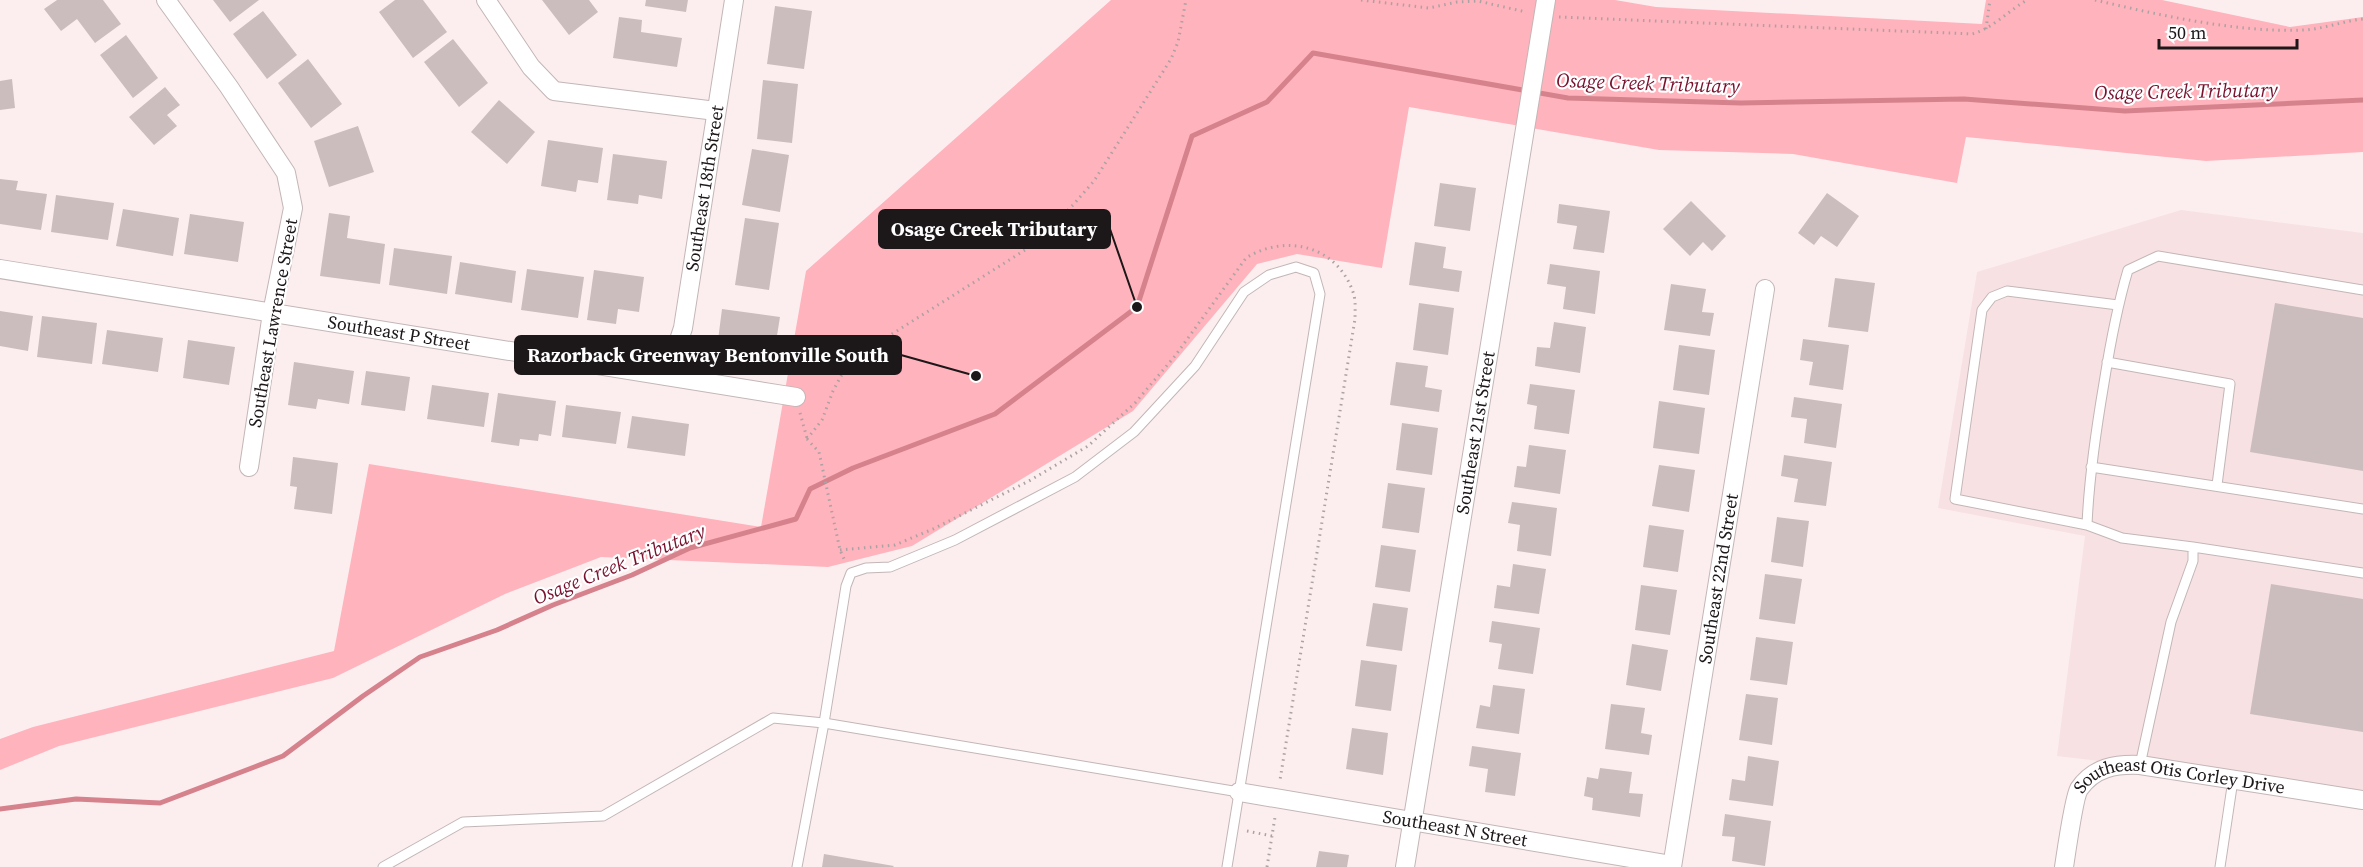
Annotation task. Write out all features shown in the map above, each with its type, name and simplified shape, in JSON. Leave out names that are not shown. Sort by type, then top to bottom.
[{"type":"street","name":"Southeast Lawrence Street","points":[[166,0],[230,87],[286,173],[292,208],[272,312],[249,467]]},
{"type":"street","points":[[486,0],[531,67],[554,91],[716,111]]},
{"type":"street","name":"Southeast 18th Street","points":[[667,376],[683,328],[734,0]]},
{"type":"street","name":"Southeast 21st Street","points":[[1405,867],[1545,0]]},
{"type":"street","name":"Southeast P Street","points":[[0,269],[796,397]]},
{"type":"street","name":"Southeast 22nd Street","points":[[1672,866],[1765,289]]},
{"type":"street","name":"Southeast Otis Corley Drive","points":[[2064,867],[2078,790],[2096,772],[2118,764],[2140,765],[2363,800]]},
{"type":"street","name":"Southeast N Street","points":[[1239,792],[1672,866]]},
{"type":"lane","points":[[2087,525],[2091,467],[2107,362],[2118,305],[2128,270],[2158,256],[2363,290]]},
{"type":"lane","points":[[797,867],[824,723],[846,586],[851,573],[866,568],[891,567],[955,540],[1075,477],[1134,432],[1195,366],[1244,292],[1269,275],[1296,267],[1314,273],[1320,294],[1227,867]]},
{"type":"lane","points":[[2118,305],[2007,291],[1992,297],[1982,310],[1955,499],[2087,525],[2122,538],[2363,573]]},
{"type":"lane","points":[[2107,362],[2230,384],[2217,485]]},
{"type":"lane","points":[[2091,467],[2363,509]]},
{"type":"lane","points":[[2140,765],[2171,622],[2193,561],[2193,547]]},
{"type":"lane","points":[[383,867],[463,822],[603,816],[772,718],[824,723],[1239,792]]},
{"type":"lane","points":[[2220,867],[2233,780]]},
{"type":"path","points":[[807,439],[822,420],[841,376],[892,334],[1033,245],[1094,181],[1171,59],[1178,42],[1186,0]]},
{"type":"path","points":[[1361,0],[1429,8],[1457,2],[1478,1],[1529,12]]},
{"type":"path","points":[[1985,30],[1990,0]]},
{"type":"path","points":[[1564,18],[1972,34],[1985,30],[2027,0]]},
{"type":"path","points":[[2095,0],[2164,16],[2270,30],[2307,30],[2363,19]]},
{"type":"path","points":[[796,397],[807,439],[819,452],[840,550],[896,545],[1029,481],[1088,446],[1135,403],[1175,356],[1246,258],[1261,249],[1285,245],[1306,247],[1321,253],[1341,268],[1354,293],[1355,319],[1280,784]]},
{"type":"path","points":[[1267,867],[1276,813]]},
{"type":"path","points":[[1246,831],[1272,836]]},
{"type":"shaded area","points":[[1111,0],[1615,0],[1656,7],[1982,24],[1986,0],[2162,0],[2290,27],[2363,17],[2363,152],[2206,161],[1966,137],[1957,183],[1793,154],[1659,150],[1409,107],[1382,268],[1297,254],[1257,264],[1133,411],[912,546],[828,567],[601,557],[505,594],[333,678],[59,746],[0,770],[0,739],[33,727],[334,651],[369,464],[761,527],[806,271]]},
{"type":"shaded area","points":[[2181,210],[2363,233],[2363,792],[2057,756],[2085,536],[1938,508],[1977,272]]},
{"type":"building","points":[[57,0],[103,0],[121,24],[95,43],[77,19],[61,31],[44,9]]},
{"type":"building","points":[[213,0],[259,0],[230,22]]},
{"type":"building","points":[[395,0],[423,0],[447,32],[413,58],[379,12]]},
{"type":"building","points":[[542,0],[589,0],[598,12],[569,35]]},
{"type":"building","points":[[646,0],[688,0],[686,12],[645,6]]},
{"type":"building","points":[[775,6],[812,11],[804,69],[767,64]]},
{"type":"building","points":[[263,11],[297,55],[267,79],[233,34]]},
{"type":"building","points":[[619,17],[642,20],[641,32],[682,38],[677,67],[613,58]]},
{"type":"building","points":[[126,35],[158,78],[133,98],[100,55]]},
{"type":"building","points":[[453,39],[488,83],[459,107],[424,62]]},
{"type":"building","points":[[308,59],[342,104],[311,128],[278,83]]},
{"type":"building","points":[[12,79],[15,108],[0,110],[0,81]]},
{"type":"building","points":[[763,80],[798,84],[792,143],[757,139]]},
{"type":"building","points":[[165,87],[180,105],[167,115],[177,126],[154,145],[129,117]]},
{"type":"building","points":[[499,100],[535,132],[507,164],[471,132]]},
{"type":"building","points":[[358,126],[374,172],[329,187],[314,141]]},
{"type":"building","points":[[548,140],[603,148],[598,183],[578,180],[576,192],[541,186]]},
{"type":"building","points":[[752,149],[789,155],[780,212],[742,205]]},
{"type":"building","points":[[613,154],[667,161],[662,199],[639,195],[638,204],[607,200]]},
{"type":"building","points":[[0,179],[18,181],[16,190],[47,194],[41,230],[0,224]]},
{"type":"building","points":[[1440,183],[1476,188],[1470,231],[1434,226]]},
{"type":"building","points":[[1827,193],[1859,216],[1837,247],[1821,236],[1814,245],[1798,233]]},
{"type":"building","points":[[56,195],[114,203],[108,240],[51,232]]},
{"type":"building","points":[[1691,201],[1726,236],[1712,251],[1703,242],[1690,256],[1663,229]]},
{"type":"building","points":[[1559,204],[1610,211],[1604,253],[1573,249],[1577,226],[1557,223]]},
{"type":"building","points":[[123,209],[179,218],[173,256],[116,246]]},
{"type":"building","points":[[329,213],[350,216],[347,238],[385,244],[380,284],[320,276]]},
{"type":"building","points":[[190,214],[244,222],[238,262],[184,254]]},
{"type":"building","points":[[745,218],[779,223],[769,290],[735,285]]},
{"type":"building","points":[[1415,242],[1446,247],[1443,268],[1462,271],[1459,292],[1409,285]]},
{"type":"building","points":[[394,248],[452,256],[447,294],[389,285]]},
{"type":"building","points":[[460,262],[516,271],[512,303],[455,294]]},
{"type":"building","points":[[1550,264],[1600,271],[1595,314],[1563,309],[1566,287],[1547,284]]},
{"type":"building","points":[[527,269],[584,277],[578,318],[521,310]]},
{"type":"building","points":[[594,270],[644,277],[639,312],[618,309],[616,324],[587,320]]},
{"type":"building","points":[[1835,278],[1875,283],[1868,332],[1828,327]]},
{"type":"building","points":[[1671,284],[1706,289],[1702,312],[1714,313],[1710,336],[1664,330]]},
{"type":"building","points":[[1419,303],[1454,308],[1448,355],[1413,350]]},
{"type":"building","points":[[2275,303],[2363,318],[2363,471],[2250,452]]},
{"type":"building","points":[[722,309],[780,317],[775,348],[718,340]]},
{"type":"building","points":[[0,311],[33,316],[28,351],[0,346]]},
{"type":"building","points":[[42,316],[97,323],[92,364],[37,357]]},
{"type":"building","points":[[1554,322],[1586,327],[1580,373],[1535,366],[1537,347],[1550,348]]},
{"type":"building","points":[[107,330],[163,338],[158,372],[102,364]]},
{"type":"building","points":[[1803,339],[1849,345],[1843,390],[1809,385],[1813,362],[1800,360]]},
{"type":"building","points":[[188,340],[235,347],[229,385],[183,378]]},
{"type":"building","points":[[1679,345],[1715,350],[1709,395],[1673,390]]},
{"type":"building","points":[[294,362],[354,371],[349,404],[318,399],[316,409],[288,405]]},
{"type":"building","points":[[1396,362],[1428,366],[1425,387],[1442,390],[1439,412],[1390,405]]},
{"type":"building","points":[[366,371],[410,377],[405,411],[361,405]]},
{"type":"building","points":[[1530,384],[1575,390],[1569,434],[1534,429],[1537,406],[1527,404]]},
{"type":"building","points":[[432,385],[489,393],[484,427],[427,419]]},
{"type":"building","points":[[498,393],[556,401],[551,436],[539,434],[538,441],[520,439],[519,446],[491,442]]},
{"type":"building","points":[[1794,397],[1842,404],[1836,448],[1804,443],[1807,419],[1791,417]]},
{"type":"building","points":[[1659,401],[1705,408],[1699,454],[1653,448]]},
{"type":"building","points":[[566,405],[621,412],[616,444],[562,437]]},
{"type":"building","points":[[632,416],[689,424],[685,456],[627,448]]},
{"type":"building","points":[[1402,423],[1438,428],[1432,475],[1396,470]]},
{"type":"building","points":[[1529,445],[1566,450],[1560,494],[1514,487],[1517,466],[1526,467]]},
{"type":"building","points":[[1784,455],[1832,462],[1826,506],[1794,502],[1798,479],[1781,476]]},
{"type":"building","points":[[293,457],[338,463],[332,514],[294,509],[297,487],[290,486]]},
{"type":"building","points":[[1659,465],[1695,470],[1689,512],[1652,506]]},
{"type":"building","points":[[1388,483],[1425,488],[1419,533],[1382,528]]},
{"type":"building","points":[[1512,502],[1557,508],[1551,556],[1517,551],[1520,525],[1508,523]]},
{"type":"building","points":[[1777,517],[1809,521],[1803,567],[1771,562]]},
{"type":"building","points":[[1649,525],[1684,530],[1678,572],[1643,567]]},
{"type":"building","points":[[1381,545],[1416,550],[1410,592],[1375,587]]},
{"type":"building","points":[[1513,564],[1546,569],[1539,614],[1494,608],[1497,585],[1510,587]]},
{"type":"building","points":[[1765,574],[1802,579],[1795,624],[1759,619]]},
{"type":"building","points":[[2271,584],[2363,599],[2363,732],[2250,714]]},
{"type":"building","points":[[1641,585],[1677,590],[1670,635],[1635,630]]},
{"type":"building","points":[[1373,603],[1408,608],[1402,651],[1366,646]]},
{"type":"building","points":[[1492,621],[1540,628],[1533,674],[1498,669],[1502,644],[1489,642]]},
{"type":"building","points":[[1756,637],[1793,642],[1787,685],[1750,680]]},
{"type":"building","points":[[1632,644],[1668,650],[1661,691],[1626,685]]},
{"type":"building","points":[[1361,660],[1397,665],[1391,711],[1355,706]]},
{"type":"building","points":[[1493,685],[1525,689],[1519,734],[1476,728],[1480,705],[1490,707]]},
{"type":"building","points":[[1746,694],[1778,698],[1772,745],[1739,740]]},
{"type":"building","points":[[1611,704],[1645,708],[1641,733],[1652,735],[1649,755],[1605,749]]},
{"type":"building","points":[[1352,728],[1388,733],[1383,775],[1346,769]]},
{"type":"building","points":[[1472,746],[1521,753],[1515,796],[1485,792],[1488,769],[1469,766]]},
{"type":"building","points":[[1748,756],[1779,761],[1773,806],[1729,800],[1732,779],[1745,781]]},
{"type":"building","points":[[1600,768],[1632,772],[1629,793],[1643,794],[1640,817],[1592,810],[1593,798],[1584,796],[1587,777],[1598,779]]},
{"type":"building","points":[[1725,814],[1771,821],[1765,866],[1732,861],[1735,837],[1722,836]]},
{"type":"building","points":[[1319,851],[1349,855],[1347,867],[1316,867]]},
{"type":"building","points":[[824,854],[894,866],[822,867]]},
{"type":"waterway","name":"Osage Creek Tributary","points":[[0,809],[76,799],[160,803],[283,756],[420,657],[497,630],[553,605],[632,575],[690,548],[796,519],[810,489],[853,468],[995,414],[1137,307],[1192,136],[1267,102],[1313,53],[1568,98],[1741,103],[1964,99],[2125,111],[2363,100]]},
{"type":"place","name":"Osage Creek Tributary","points":[[1137,307]]},
{"type":"place","name":"Razorback Greenway Bentonville South","points":[[976,376]]}]
